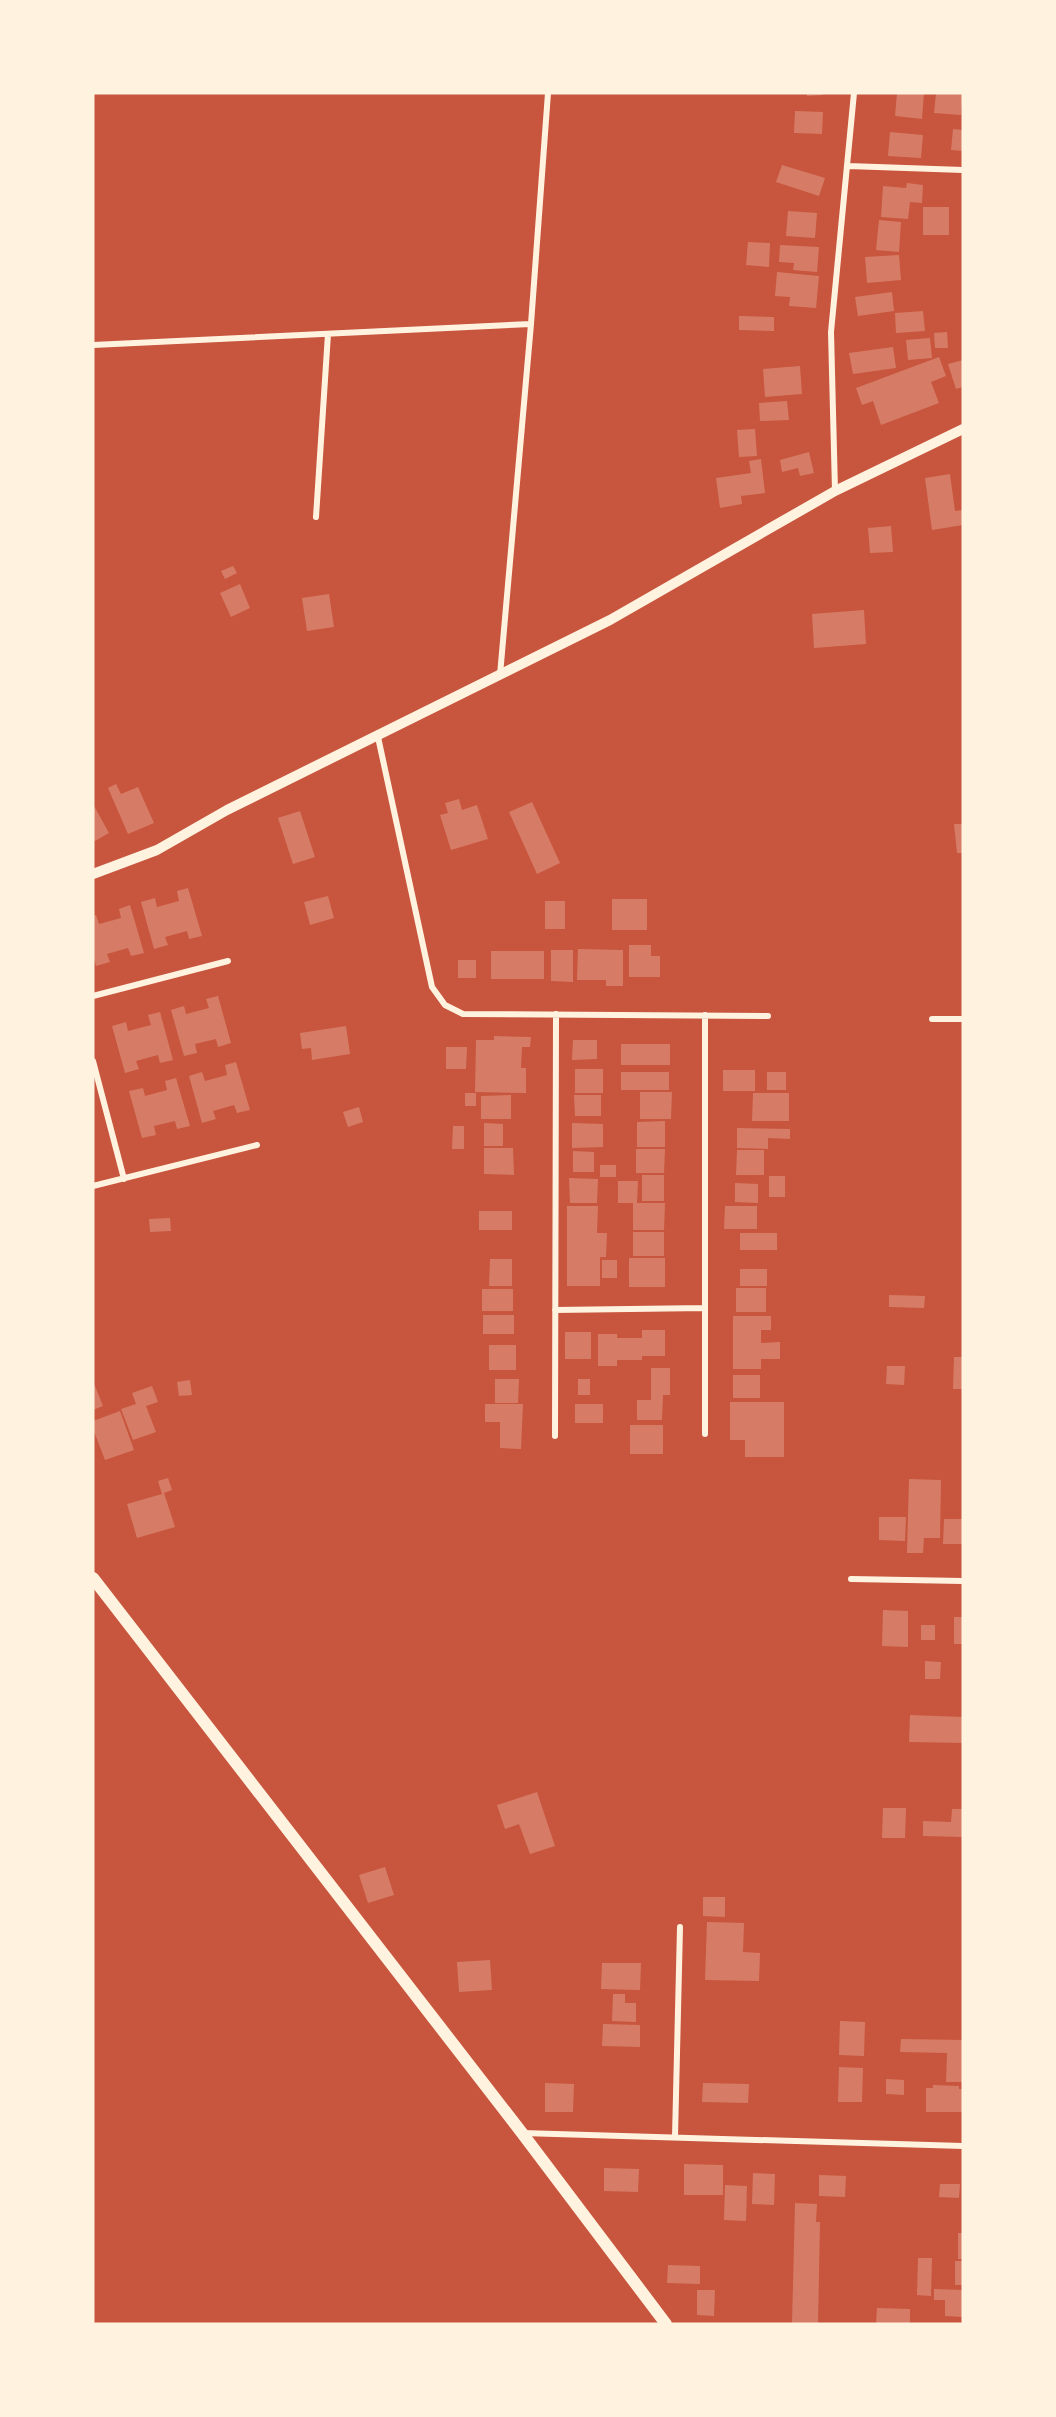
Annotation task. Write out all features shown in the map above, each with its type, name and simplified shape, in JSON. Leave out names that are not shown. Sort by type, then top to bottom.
[{"type":"main road","points":[[93,1578],[522,2133],[666,2324]]},
{"type":"street","points":[[500,676],[531,324],[548,93]]},
{"type":"street","points":[[835,491],[831,332],[854,93]]},
{"type":"street","points":[[848,166],[963,170]]},
{"type":"street","points":[[93,345],[531,324]]},
{"type":"street","points":[[316,517],[328,334]]},
{"type":"street","points":[[93,874],[157,850],[227,810],[610,620],[835,491],[963,429]]},
{"type":"street","points":[[378,737],[432,987],[445,1005],[463,1014],[768,1016]]},
{"type":"street","points":[[93,996],[228,961]]},
{"type":"street","points":[[555,1436],[556,1014]]},
{"type":"street","points":[[705,1015],[705,1434]]},
{"type":"street","points":[[932,1019],[963,1019]]},
{"type":"street","points":[[93,1061],[124,1179]]},
{"type":"street","points":[[93,1186],[257,1145]]},
{"type":"street","points":[[555,1310],[705,1308]]},
{"type":"street","points":[[851,1579],[963,1581]]},
{"type":"street","points":[[675,2137],[680,1927]]},
{"type":"street","points":[[522,2133],[963,2146]]},
{"type":"building","points":[[807,93],[823,93],[823,95],[807,96]]},
{"type":"building","points":[[897,93],[924,93],[922,119],[895,116]]},
{"type":"building","points":[[936,93],[963,93],[961,115],[934,113]]},
{"type":"building","points":[[795,111],[823,112],[822,134],[794,133]]},
{"type":"building","points":[[953,129],[963,130],[963,151],[951,150]]},
{"type":"building","points":[[890,132],[923,135],[921,158],[888,156]]},
{"type":"building","points":[[782,165],[825,178],[819,196],[776,182]]},
{"type":"building","points":[[907,183],[923,185],[922,203],[910,202],[908,219],[881,217],[883,186],[906,188]]},
{"type":"building","points":[[923,207],[949,207],[949,235],[923,235]]},
{"type":"building","points":[[788,211],[817,213],[815,238],[786,236]]},
{"type":"building","points":[[879,220],[901,222],[899,252],[876,250]]},
{"type":"building","points":[[748,242],[770,243],[769,267],[746,265]]},
{"type":"building","points":[[780,245],[819,247],[817,272],[793,270],[794,263],[779,262]]},
{"type":"building","points":[[899,255],[901,280],[867,283],[865,257]]},
{"type":"building","points":[[777,272],[819,276],[816,308],[789,306],[790,297],[775,296]]},
{"type":"building","points":[[892,292],[894,311],[858,316],[855,297]]},
{"type":"building","points":[[923,311],[925,331],[896,333],[895,313]]},
{"type":"building","points":[[739,316],[774,317],[774,331],[739,330]]},
{"type":"building","points":[[947,332],[948,348],[935,348],[934,333]]},
{"type":"building","points":[[930,338],[932,358],[908,360],[906,340]]},
{"type":"building","points":[[893,347],[896,368],[853,374],[849,353]]},
{"type":"building","points":[[939,357],[946,376],[931,382],[939,403],[881,425],[873,401],[862,405],[856,388]]},
{"type":"building","points":[[963,360],[963,387],[956,389],[948,364]]},
{"type":"building","points":[[800,366],[802,394],[765,397],[763,369]]},
{"type":"building","points":[[787,401],[789,420],[760,421],[759,403]]},
{"type":"building","points":[[755,429],[757,456],[739,457],[737,430]]},
{"type":"building","points":[[809,452],[814,473],[800,476],[798,468],[782,472],[780,460]]},
{"type":"building","points":[[761,459],[765,493],[741,496],[742,504],[720,508],[716,478],[751,473],[749,461]]},
{"type":"building","points":[[950,474],[955,511],[963,510],[963,525],[932,530],[925,478]]},
{"type":"building","points":[[891,526],[893,552],[870,553],[868,528]]},
{"type":"building","points":[[233,566],[237,573],[225,579],[221,571]]},
{"type":"building","points":[[240,584],[250,608],[231,617],[220,593]]},
{"type":"building","points":[[329,594],[334,627],[307,631],[302,598]]},
{"type":"building","points":[[864,610],[866,644],[814,648],[812,614]]},
{"type":"building","points":[[116,784],[121,794],[138,787],[154,823],[128,834],[108,788]]},
{"type":"building","points":[[459,799],[462,810],[477,805],[488,839],[451,850],[440,815],[448,813],[445,803]]},
{"type":"building","points":[[532,802],[560,863],[537,874],[509,812]]},
{"type":"building","points":[[93,804],[109,833],[95,841],[93,838]]},
{"type":"building","points":[[300,811],[315,857],[293,864],[278,818]]},
{"type":"building","points":[[954,824],[963,824],[963,853],[957,853]]},
{"type":"building","points":[[188,888],[202,936],[189,939],[187,931],[165,937],[168,945],[154,949],[141,902],[155,898],[157,907],[179,901],[177,891]]},
{"type":"building","points":[[328,896],[334,918],[310,925],[304,902]]},
{"type":"building","points":[[612,899],[647,899],[647,930],[612,930]]},
{"type":"building","points":[[545,901],[565,901],[565,929],[545,929]]},
{"type":"building","points":[[130,905],[144,953],[131,956],[128,948],[107,954],[110,962],[96,966],[93,954],[93,916],[96,915],[99,924],[121,918],[119,909]]},
{"type":"building","points":[[629,945],[651,945],[651,956],[660,956],[660,977],[629,977]]},
{"type":"building","points":[[578,949],[623,950],[623,986],[606,986],[606,980],[577,980]]},
{"type":"building","points":[[551,950],[573,950],[573,982],[551,981]]},
{"type":"building","points":[[491,951],[544,951],[544,979],[491,979]]},
{"type":"building","points":[[458,960],[476,960],[476,978],[458,978]]},
{"type":"building","points":[[218,996],[231,1043],[218,1047],[216,1039],[195,1044],[197,1053],[184,1056],[171,1010],[184,1006],[186,1014],[209,1008],[206,999]]},
{"type":"building","points":[[160,1012],[173,1060],[160,1063],[158,1055],[136,1061],[139,1069],[125,1073],[112,1026],[126,1022],[128,1031],[151,1025],[148,1015]]},
{"type":"building","points":[[346,1026],[350,1054],[312,1060],[311,1048],[302,1049],[300,1033]]},
{"type":"building","points":[[494,1036],[531,1037],[530,1047],[522,1047],[521,1068],[526,1068],[526,1093],[475,1092],[476,1040],[494,1040]]},
{"type":"building","points":[[573,1040],[597,1040],[597,1059],[572,1060]]},
{"type":"building","points":[[621,1044],[670,1044],[670,1065],[621,1065]]},
{"type":"building","points":[[446,1047],[467,1047],[466,1069],[446,1069]]},
{"type":"building","points":[[236,1062],[250,1110],[237,1113],[234,1105],[213,1111],[216,1119],[202,1123],[189,1076],[202,1072],[205,1081],[227,1075],[225,1065]]},
{"type":"building","points":[[575,1069],[603,1069],[603,1093],[575,1093]]},
{"type":"building","points":[[723,1070],[755,1070],[755,1091],[723,1091]]},
{"type":"building","points":[[621,1072],[669,1072],[669,1090],[621,1090]]},
{"type":"building","points":[[767,1072],[786,1072],[786,1090],[767,1090]]},
{"type":"building","points":[[176,1078],[190,1126],[177,1129],[175,1121],[154,1126],[156,1135],[142,1138],[129,1091],[143,1088],[145,1096],[167,1090],[165,1081]]},
{"type":"building","points":[[640,1092],[672,1092],[671,1119],[640,1119]]},
{"type":"building","points":[[465,1093],[476,1093],[476,1106],[465,1106]]},
{"type":"building","points":[[753,1093],[789,1093],[789,1121],[752,1121]]},
{"type":"building","points":[[511,1095],[511,1119],[481,1119],[481,1096]]},
{"type":"building","points":[[574,1095],[601,1095],[601,1116],[575,1116]]},
{"type":"building","points":[[359,1107],[363,1122],[348,1127],[343,1112]]},
{"type":"building","points":[[665,1121],[665,1147],[637,1147],[637,1122]]},
{"type":"building","points":[[484,1123],[503,1124],[503,1146],[484,1146]]},
{"type":"building","points":[[572,1123],[603,1124],[603,1147],[572,1148]]},
{"type":"building","points":[[453,1126],[464,1126],[464,1149],[452,1149]]},
{"type":"building","points":[[737,1128],[790,1129],[790,1139],[768,1138],[768,1149],[737,1148]]},
{"type":"building","points":[[484,1148],[513,1148],[514,1175],[484,1174]]},
{"type":"building","points":[[636,1149],[665,1149],[664,1173],[636,1173]]},
{"type":"building","points":[[737,1150],[764,1150],[764,1175],[736,1175]]},
{"type":"building","points":[[573,1151],[594,1152],[594,1172],[573,1172]]},
{"type":"building","points":[[600,1165],[616,1165],[616,1177],[600,1177]]},
{"type":"building","points":[[642,1175],[664,1175],[664,1201],[642,1201]]},
{"type":"building","points":[[769,1176],[785,1176],[785,1197],[769,1197]]},
{"type":"building","points":[[569,1178],[598,1179],[597,1203],[570,1203]]},
{"type":"building","points":[[618,1181],[638,1181],[637,1203],[665,1203],[664,1230],[633,1230],[633,1203],[618,1203]]},
{"type":"building","points":[[735,1183],[758,1184],[758,1203],[735,1202]]},
{"type":"building","points":[[567,1206],[598,1206],[597,1233],[607,1233],[606,1257],[600,1257],[600,1286],[567,1286]]},
{"type":"building","points":[[725,1206],[757,1206],[757,1229],[724,1229]]},
{"type":"building","points":[[479,1211],[512,1211],[512,1230],[479,1230]]},
{"type":"building","points":[[170,1218],[171,1231],[150,1232],[149,1219]]},
{"type":"building","points":[[633,1232],[664,1232],[664,1256],[633,1256]]},
{"type":"building","points":[[740,1233],[777,1233],[777,1250],[740,1250]]},
{"type":"building","points":[[629,1258],[665,1258],[665,1287],[629,1287]]},
{"type":"building","points":[[490,1259],[512,1259],[512,1286],[489,1286]]},
{"type":"building","points":[[602,1260],[617,1260],[617,1278],[602,1278]]},
{"type":"building","points":[[740,1269],[767,1269],[767,1286],[740,1286]]},
{"type":"building","points":[[736,1288],[766,1288],[766,1312],[736,1312]]},
{"type":"building","points":[[482,1289],[513,1289],[513,1311],[482,1311]]},
{"type":"building","points":[[889,1295],[925,1296],[924,1308],[889,1307]]},
{"type":"building","points":[[483,1315],[514,1315],[514,1334],[483,1334]]},
{"type":"building","points":[[733,1316],[771,1316],[771,1330],[761,1330],[761,1343],[780,1342],[780,1359],[761,1359],[761,1369],[733,1369]]},
{"type":"building","points":[[642,1330],[665,1330],[665,1356],[642,1356],[642,1360],[617,1360],[617,1366],[598,1366],[598,1334],[617,1334],[617,1338],[642,1338]]},
{"type":"building","points":[[565,1332],[591,1332],[591,1359],[565,1359]]},
{"type":"building","points":[[489,1345],[516,1345],[516,1370],[489,1370]]},
{"type":"building","points":[[954,1357],[963,1357],[963,1389],[953,1389]]},
{"type":"building","points":[[887,1366],[905,1366],[904,1385],[886,1384]]},
{"type":"building","points":[[651,1368],[670,1368],[670,1395],[663,1395],[662,1420],[637,1420],[637,1400],[651,1400]]},
{"type":"building","points":[[733,1375],[760,1375],[760,1398],[733,1398]]},
{"type":"building","points":[[495,1379],[519,1379],[518,1403],[495,1403]]},
{"type":"building","points":[[578,1379],[590,1379],[590,1395],[578,1395]]},
{"type":"building","points":[[190,1380],[192,1395],[179,1396],[177,1382]]},
{"type":"building","points":[[93,1381],[103,1406],[93,1410]]},
{"type":"building","points":[[152,1386],[158,1402],[146,1406],[156,1432],[133,1440],[121,1409],[136,1404],[132,1393]]},
{"type":"building","points":[[730,1402],[784,1402],[784,1457],[745,1457],[745,1440],[730,1440]]},
{"type":"building","points":[[485,1404],[523,1404],[521,1449],[500,1448],[500,1422],[485,1422]]},
{"type":"building","points":[[575,1404],[603,1404],[603,1423],[575,1423]]},
{"type":"building","points":[[120,1411],[134,1450],[105,1460],[93,1429],[93,1421]]},
{"type":"building","points":[[630,1425],[663,1425],[663,1454],[630,1454]]},
{"type":"building","points":[[168,1478],[172,1490],[164,1493],[175,1527],[137,1538],[127,1504],[162,1494],[158,1481]]},
{"type":"building","points":[[909,1479],[941,1480],[940,1538],[924,1538],[923,1553],[907,1553]]},
{"type":"building","points":[[879,1517],[906,1517],[905,1541],[879,1540]]},
{"type":"building","points":[[944,1519],[963,1519],[963,1544],[943,1544]]},
{"type":"building","points":[[883,1610],[908,1611],[908,1647],[882,1646]]},
{"type":"building","points":[[954,1617],[963,1617],[963,1644],[954,1644]]},
{"type":"building","points":[[921,1625],[935,1625],[935,1640],[921,1640]]},
{"type":"building","points":[[925,1661],[941,1662],[940,1679],[925,1679]]},
{"type":"building","points":[[910,1715],[963,1717],[963,1743],[909,1742]]},
{"type":"building","points":[[537,1792],[555,1846],[530,1854],[519,1824],[505,1829],[497,1805]]},
{"type":"building","points":[[883,1808],[906,1808],[905,1838],[882,1838]]},
{"type":"building","points":[[952,1809],[963,1809],[963,1837],[923,1836],[923,1821],[951,1822]]},
{"type":"building","points":[[385,1867],[394,1895],[368,1903],[359,1875]]},
{"type":"building","points":[[703,1897],[725,1897],[725,1917],[703,1916]]},
{"type":"building","points":[[707,1922],[744,1923],[743,1952],[760,1953],[759,1981],[705,1980]]},
{"type":"building","points":[[490,1960],[492,1990],[459,1992],[457,1962]]},
{"type":"building","points":[[602,1963],[641,1963],[640,1990],[601,1989]]},
{"type":"building","points":[[613,1994],[625,1994],[625,2003],[636,2003],[636,2022],[612,2021]]},
{"type":"building","points":[[840,2021],[865,2022],[864,2056],[839,2055]]},
{"type":"building","points":[[603,2024],[640,2025],[640,2047],[602,2046]]},
{"type":"building","points":[[901,2039],[963,2040],[963,2082],[946,2082],[947,2053],[900,2052]]},
{"type":"building","points":[[839,2067],[863,2068],[862,2102],[838,2102]]},
{"type":"building","points":[[886,2079],[904,2080],[904,2095],[886,2094]]},
{"type":"building","points":[[545,2083],[574,2084],[573,2112],[545,2112]]},
{"type":"building","points":[[703,2083],[749,2084],[748,2103],[702,2102]]},
{"type":"building","points":[[933,2085],[959,2086],[959,2089],[963,2089],[963,2112],[926,2112],[926,2088],[933,2088]]},
{"type":"building","points":[[684,2164],[723,2165],[723,2195],[684,2195]]},
{"type":"building","points":[[604,2168],[639,2169],[638,2192],[604,2191]]},
{"type":"building","points":[[753,2173],[775,2174],[774,2205],[752,2204]]},
{"type":"building","points":[[819,2175],[846,2176],[845,2197],[819,2196]]},
{"type":"building","points":[[940,2184],[960,2184],[959,2198],[939,2197]]},
{"type":"building","points":[[725,2185],[747,2186],[746,2221],[724,2220]]},
{"type":"building","points":[[795,2203],[817,2204],[816,2222],[820,2222],[818,2324],[792,2324]]},
{"type":"building","points":[[958,2233],[963,2233],[963,2259],[958,2259]]},
{"type":"building","points":[[918,2258],[932,2258],[931,2296],[917,2295]]},
{"type":"building","points":[[955,2261],[963,2261],[963,2285],[955,2285]]},
{"type":"building","points":[[668,2265],[700,2266],[700,2284],[667,2283]]},
{"type":"building","points":[[934,2289],[963,2290],[963,2317],[945,2316],[945,2300],[934,2300]]},
{"type":"building","points":[[697,2290],[715,2290],[714,2316],[697,2315]]},
{"type":"building","points":[[877,2308],[910,2309],[910,2324],[876,2324]]}]
